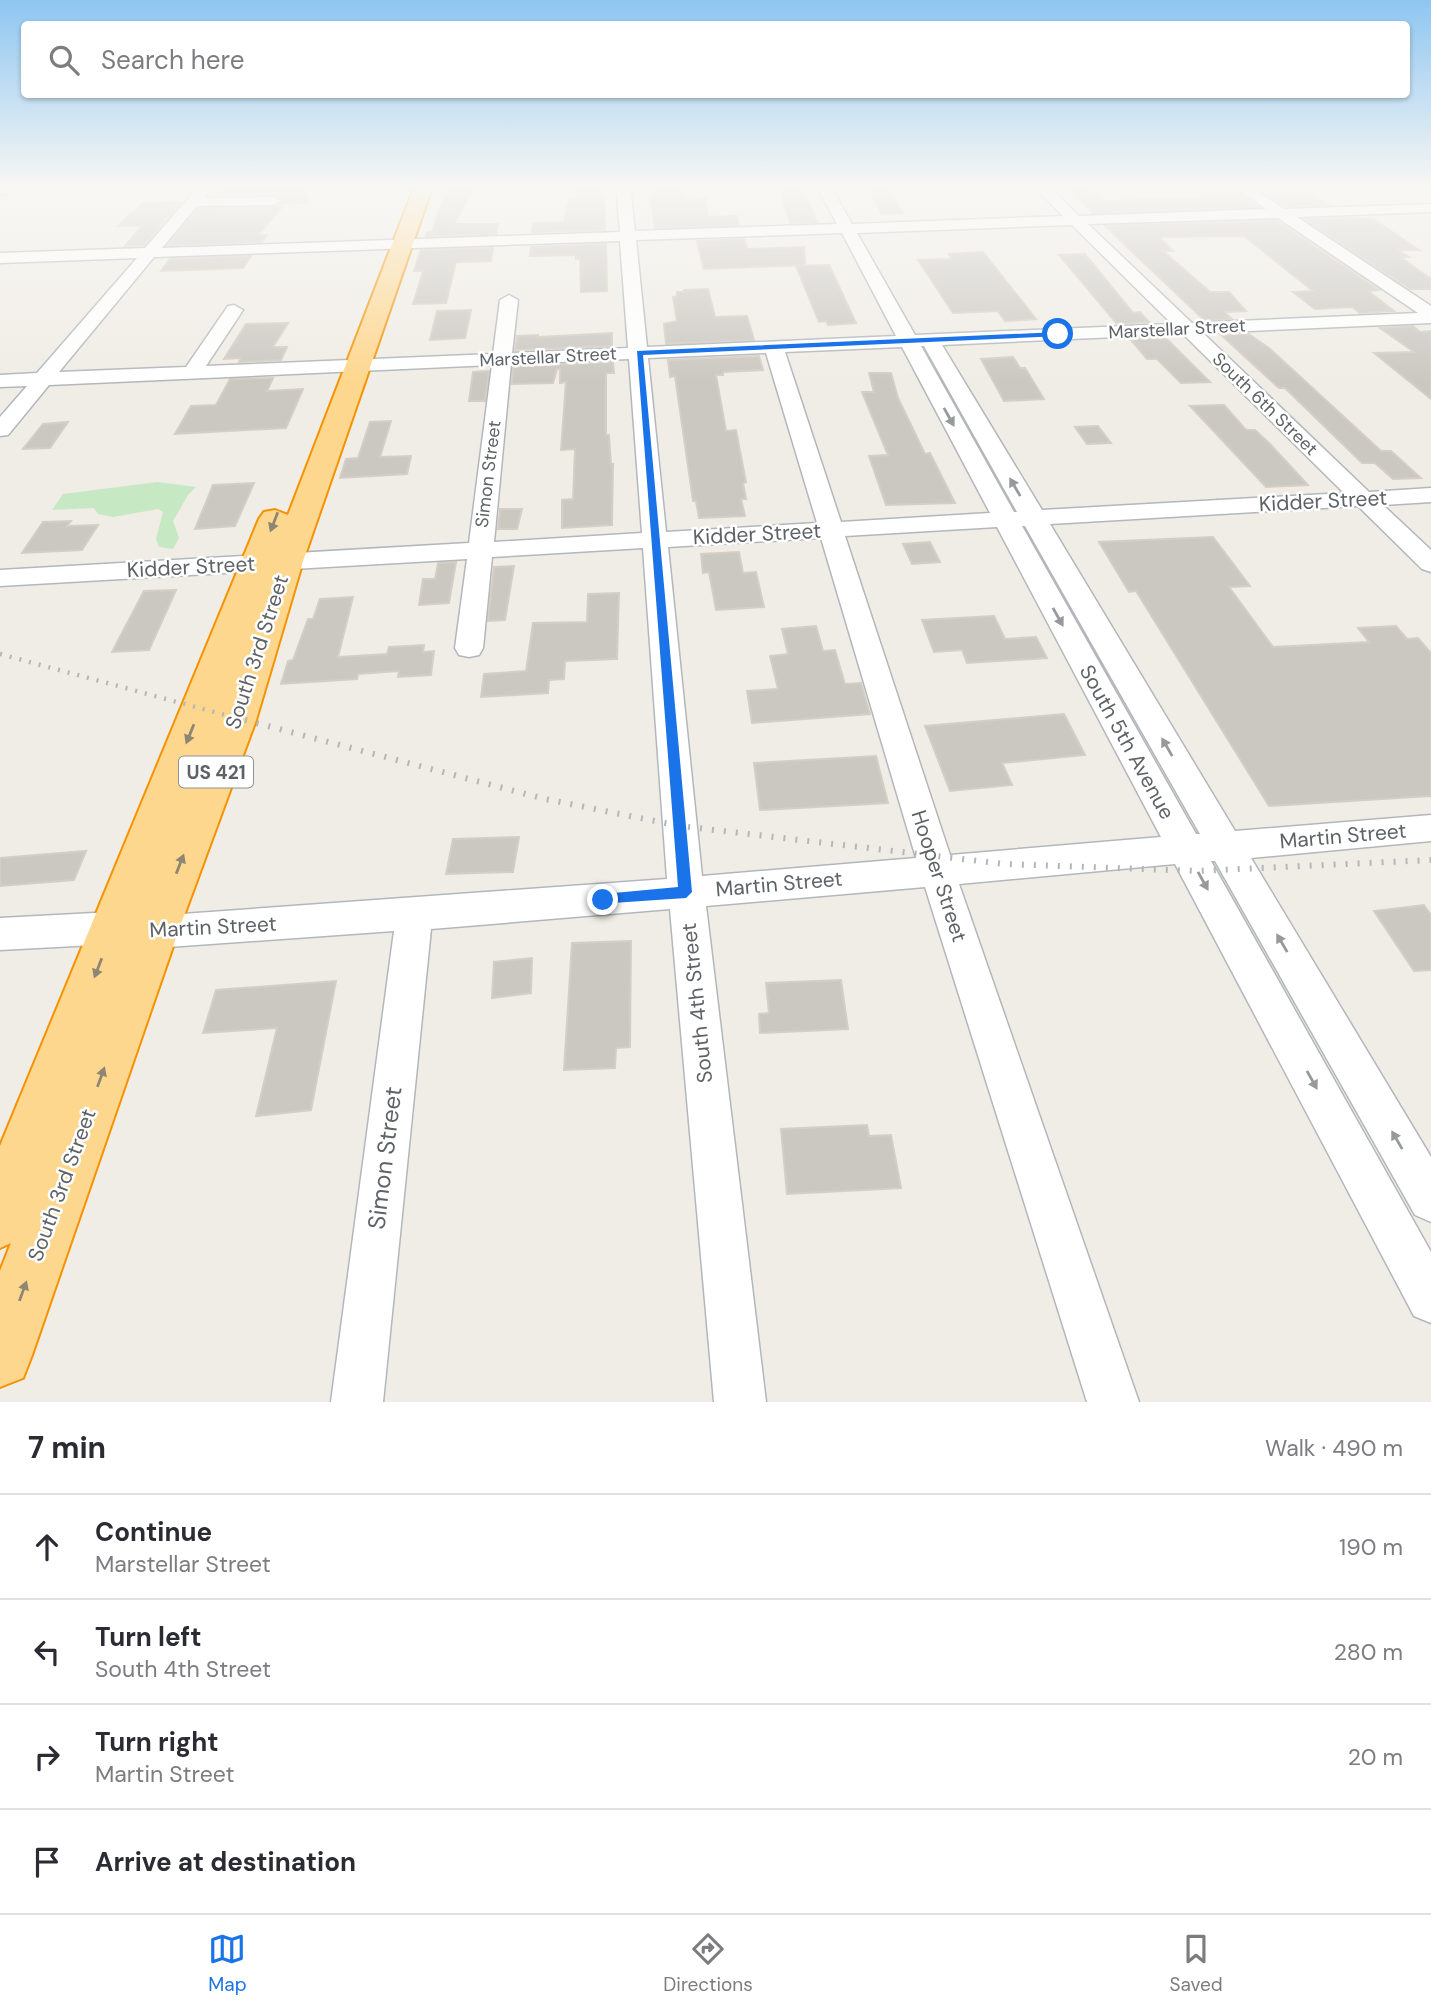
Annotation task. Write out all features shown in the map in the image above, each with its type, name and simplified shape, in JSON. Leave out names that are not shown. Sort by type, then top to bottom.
[{"type":"highway","name":"South 3rd Street","points":[[0,1218],[113,928],[273,562],[389,250]]},
{"type":"highway","name":"South 3rd Street","points":[[0,1355],[154,932],[236,720],[273,562]]},
{"type":"street","points":[[0,430],[152,250]]},
{"type":"street","points":[[0,258],[245,250]]},
{"type":"street","name":"South 4th Street","points":[[628,250],[686,892],[740,1402]]},
{"type":"street","name":"South 5th Avenue","points":[[868,250],[1019,519],[1185,848],[1431,1299]]},
{"type":"street","name":"South 6th Street","points":[[1107,250],[1431,564]]},
{"type":"street","points":[[1336,250],[1431,316]]},
{"type":"street","name":"Simon Street","points":[[469,649],[509,300]]},
{"type":"street","points":[[192,373],[234,310]]},
{"type":"street","name":"Marstellar Street","points":[[0,381],[1431,316]]},
{"type":"street","name":"Hooper Street","points":[[774,347],[937,870],[1113,1402]]},
{"type":"street","name":"Kidder Street","points":[[0,578],[1431,495]]},
{"type":"street","name":"South 5th Avenue","points":[[1019,519],[1225,846],[1431,1199]]},
{"type":"street","name":"Martin Street","points":[[0,934],[113,928],[154,932],[414,915],[1431,828]]},
{"type":"street","name":"Simon Street","points":[[357,1402],[414,915]]},
{"type":"green space","points":[[157,482],[196,487],[188,495],[173,521],[179,538],[173,549],[159,547],[156,539],[163,512],[158,509],[113,517],[98,514],[94,508],[52,510],[63,494]]},
{"type":"building","points":[[421,250],[493,250],[491,261],[456,262],[446,303],[413,304],[423,271],[414,271]]},
{"type":"building","points":[[531,250],[606,250],[607,291],[581,292],[580,259],[576,259],[576,255],[530,256]]},
{"type":"building","points":[[699,250],[804,250],[805,265],[704,269]]},
{"type":"building","points":[[1131,250],[1172,250],[1163,251],[1210,292],[1229,292],[1246,311],[1224,312],[1232,319],[1204,320]]},
{"type":"building","points":[[1262,250],[1321,250],[1379,290],[1368,291],[1394,311],[1360,313],[1352,307],[1315,309],[1293,292],[1313,291]]},
{"type":"building","points":[[1352,250],[1399,250],[1409,257],[1400,257],[1431,279],[1431,289],[1410,289]]},
{"type":"building","points":[[983,252],[1036,319],[1005,321],[998,311],[953,313],[918,260],[952,259],[949,254]]},
{"type":"building","points":[[1085,254],[1133,313],[1140,312],[1149,322],[1117,324],[1059,255]]},
{"type":"building","points":[[251,256],[243,268],[161,271],[170,259]]},
{"type":"building","points":[[829,265],[856,323],[828,325],[826,321],[819,322],[796,266]]},
{"type":"building","points":[[708,289],[715,317],[747,316],[754,340],[666,344],[664,324],[677,321],[673,297],[684,290]]},
{"type":"building","points":[[471,310],[465,338],[430,340],[437,311]]},
{"type":"building","points":[[288,323],[273,347],[287,347],[281,360],[239,362],[241,358],[224,359],[246,324]]},
{"type":"building","points":[[1413,326],[1420,332],[1431,331],[1431,399],[1374,353],[1414,352],[1380,328]]},
{"type":"building","points":[[612,333],[612,346],[515,350],[517,336]]},
{"type":"building","points":[[1249,334],[1269,348],[1381,451],[1391,451],[1421,478],[1393,479],[1375,463],[1362,463],[1285,388],[1279,388],[1221,335]]},
{"type":"building","points":[[1130,339],[1168,340],[1210,382],[1181,383],[1157,359],[1147,359]]},
{"type":"building","points":[[759,356],[763,370],[723,372],[723,375],[716,375],[726,431],[736,430],[746,482],[743,483],[746,499],[741,499],[745,516],[699,518],[696,501],[693,501],[675,376],[670,377],[668,360]]},
{"type":"building","points":[[1013,357],[1020,368],[1025,368],[1044,399],[1004,401],[981,359]]},
{"type":"building","points":[[613,362],[614,373],[606,373],[606,435],[609,435],[613,464],[612,525],[562,528],[562,500],[573,499],[575,449],[561,450],[566,382],[560,383],[560,369],[557,369],[553,383],[512,384],[513,367]]},
{"type":"building","points":[[489,371],[485,401],[469,401],[473,372]]},
{"type":"building","points":[[869,373],[891,373],[898,398],[925,454],[930,453],[955,503],[886,505],[869,456],[888,455],[862,392],[874,392]]},
{"type":"building","points":[[273,378],[267,391],[303,389],[286,428],[175,434],[191,406],[216,405],[230,379]]},
{"type":"building","points":[[1224,405],[1246,430],[1255,430],[1270,444],[1308,485],[1266,487],[1190,406]]},
{"type":"building","points":[[391,421],[380,457],[411,456],[407,474],[340,478],[346,459],[358,458],[370,422]]},
{"type":"building","points":[[68,422],[50,448],[23,449],[43,424]]},
{"type":"building","points":[[1098,426],[1111,443],[1087,444],[1075,427]]},
{"type":"building","points":[[254,483],[235,526],[195,529],[213,485]]},
{"type":"building","points":[[500,509],[522,509],[517,529],[498,529]]},
{"type":"building","points":[[71,521],[67,526],[98,525],[82,550],[22,553],[43,522]]},
{"type":"building","points":[[1213,537],[1250,586],[1229,587],[1273,647],[1369,642],[1358,628],[1396,626],[1407,639],[1418,638],[1431,653],[1431,796],[1269,806],[1136,591],[1129,592],[1099,542]]},
{"type":"building","points":[[930,542],[940,562],[912,564],[903,544]]},
{"type":"building","points":[[739,552],[743,573],[756,572],[764,607],[716,610],[709,572],[703,573],[701,554]]},
{"type":"building","points":[[456,562],[449,603],[419,605],[423,579],[435,579],[438,563]]},
{"type":"building","points":[[514,566],[505,620],[488,621],[494,567]]},
{"type":"building","points":[[176,590],[149,650],[112,652],[144,591]]},
{"type":"building","points":[[619,593],[617,659],[565,661],[564,679],[549,680],[548,693],[481,697],[484,674],[526,671],[533,623],[587,622],[588,594]]},
{"type":"building","points":[[353,597],[338,657],[387,654],[389,647],[424,645],[423,652],[434,651],[431,675],[398,677],[399,671],[358,674],[357,679],[281,684],[288,661],[293,660],[308,619],[313,619],[320,599]]},
{"type":"building","points":[[994,616],[1005,639],[1036,637],[1047,658],[967,663],[962,650],[934,652],[922,620]]},
{"type":"building","points":[[816,626],[823,651],[835,650],[845,684],[861,683],[870,714],[752,723],[747,691],[778,689],[770,656],[788,654],[782,629]]},
{"type":"building","points":[[1064,714],[1085,755],[1002,763],[1012,785],[950,791],[925,726]]},
{"type":"building","points":[[876,756],[888,803],[760,810],[754,763]]},
{"type":"building","points":[[519,837],[513,872],[446,874],[453,839]]},
{"type":"building","points":[[86,851],[74,880],[0,886],[0,858]]},
{"type":"building","points":[[1424,905],[1431,915],[1431,970],[1414,971],[1374,911]]},
{"type":"building","points":[[631,941],[630,1047],[616,1048],[615,1068],[564,1070],[572,943]]},
{"type":"building","points":[[532,958],[531,993],[492,998],[494,962]]},
{"type":"building","points":[[841,980],[848,1029],[760,1033],[759,1014],[769,1013],[766,983]]},
{"type":"building","points":[[336,981],[311,1110],[256,1116],[277,1028],[203,1033],[216,990]]},
{"type":"building","points":[[867,1125],[869,1136],[891,1135],[901,1188],[787,1194],[781,1129]]},
{"type":"railway","points":[[0,654],[251,722]]},
{"type":"railway","points":[[245,720],[545,799],[680,826],[1005,864],[1197,871],[1431,860]]},
{"type":"route","points":[[603,900],[686,892],[639,353],[1058,334]]}]
